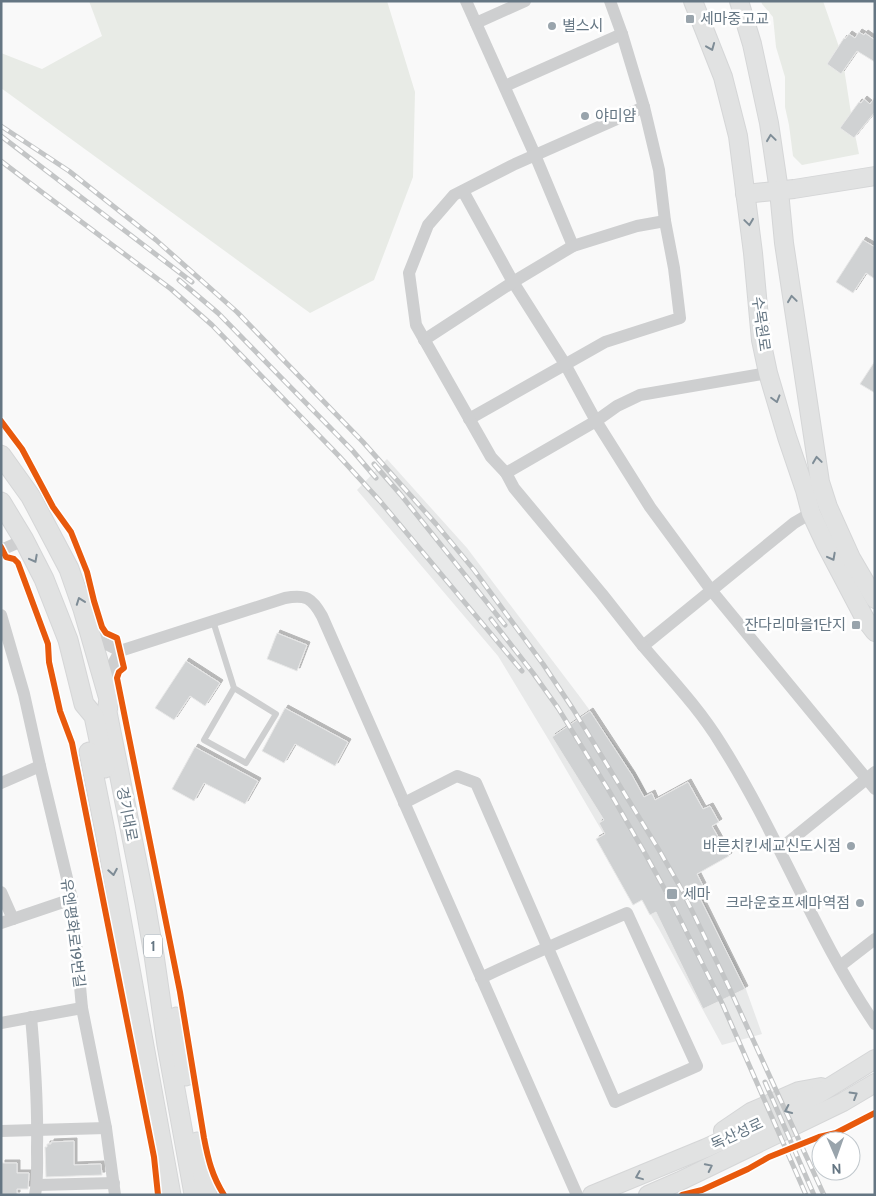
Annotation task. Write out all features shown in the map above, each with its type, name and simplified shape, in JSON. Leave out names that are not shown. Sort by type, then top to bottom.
[{"type":"main road","name":"경기대로","points":[[1,456],[31,496],[69,569],[90,630],[108,694],[107,712],[154,955],[167,1045],[194,1194]]},
{"type":"main road","name":"경기대로","points":[[1,502],[24,540],[44,579],[68,640],[84,704],[94,716],[143,954],[167,1114],[182,1195]]},
{"type":"main road","points":[[108,694],[117,711],[146,854],[208,1195]]},
{"type":"main road","points":[[84,704],[83,720],[106,836],[170,1195]]},
{"type":"main road","points":[[196,1136],[215,1195]]},
{"type":"main road","points":[[164,1158],[165,1195]]},
{"type":"street","points":[[466,1],[505,86],[573,246]]},
{"type":"street","points":[[476,23],[525,1]]},
{"type":"street","points":[[469,419],[605,342],[680,318],[659,170],[644,107],[610,1]]},
{"type":"street","name":"수목원로","points":[[693,1],[723,77],[738,136],[753,254],[761,340],[768,373],[811,513],[865,619],[875,632]]},
{"type":"street","points":[[739,1],[752,44],[769,123],[779,191],[785,252],[820,482],[828,507],[851,558],[875,599]]},
{"type":"street","points":[[505,86],[622,34]]},
{"type":"street","points":[[644,107],[514,164],[454,195],[428,225],[409,273],[416,325],[491,457],[506,473],[514,488],[708,723],[736,767],[840,966],[875,1024]]},
{"type":"street","points":[[745,194],[779,191],[875,176]]},
{"type":"street","points":[[463,191],[512,282],[565,364],[596,421],[650,507],[711,590],[870,775],[875,789]]},
{"type":"street","points":[[424,340],[512,282],[573,246],[637,226],[665,221]]},
{"type":"street","points":[[506,473],[596,421],[617,406],[640,395],[768,373]]},
{"type":"street","points":[[643,646],[794,523],[811,513],[828,507]]},
{"type":"street","points":[[1,550],[24,540]]},
{"type":"street","points":[[108,694],[114,662],[120,652],[294,596],[308,597],[316,605],[577,1195]]},
{"type":"street","name":"유엔평화로19번길","points":[[1,615],[24,694],[72,899],[82,1008],[106,1128],[115,1189]]},
{"type":"street","points":[[90,630],[100,641],[120,652]]},
{"type":"street","points":[[1,783],[40,766]]},
{"type":"street","points":[[780,849],[870,775]]},
{"type":"street","points":[[404,803],[457,776],[476,783],[548,948],[615,1102],[697,1066],[627,913],[548,948],[481,978]]},
{"type":"street","points":[[1,892],[7,920],[72,899]]},
{"type":"street","points":[[840,966],[875,939]]},
{"type":"street","points":[[1,1023],[82,1008]]},
{"type":"street","points":[[31,1017],[36,1070],[38,1130],[36,1190],[115,1189]]},
{"type":"street","name":"독산성로","points":[[592,1195],[706,1148],[804,1103],[875,1059]]},
{"type":"street","name":"독산성로","points":[[648,1195],[844,1102],[875,1083]]},
{"type":"street","points":[[1,1131],[106,1128]]},
{"type":"lane","points":[[213,621],[234,688],[276,714],[246,764],[204,740],[234,688]]},
{"type":"shaded area","points":[[89,1],[387,1],[415,92],[413,177],[374,280],[310,313],[1,88],[1,53],[42,69],[102,36]]},
{"type":"shaded area","points":[[761,1],[823,1],[839,47],[844,68],[859,154],[802,165],[793,156],[785,107],[785,77],[776,47],[773,17]]},
{"type":"shaded area","points":[[387,459],[467,548],[640,779],[738,967],[762,1034],[722,1045],[659,929],[498,656],[357,490]]},
{"type":"building","points":[[859,32],[864,35],[865,33],[875,40],[875,62],[857,51],[841,74],[827,64],[844,38],[849,34],[855,38]]},
{"type":"building","points":[[875,97],[875,112],[854,138],[840,128],[859,102],[861,103],[864,99],[870,104]]},
{"type":"building","points":[[863,240],[875,247],[875,279],[866,273],[853,293],[836,282]]},
{"type":"building","points":[[875,361],[875,393],[860,384]]},
{"type":"building","points":[[277,633],[307,645],[297,671],[267,659]]},
{"type":"building","points":[[186,661],[220,683],[205,706],[190,696],[174,720],[155,708]]},
{"type":"building","points":[[285,708],[348,742],[335,766],[295,744],[284,763],[262,751]]},
{"type":"building","points":[[590,711],[632,775],[644,797],[652,793],[655,800],[688,782],[703,809],[710,806],[719,822],[712,826],[729,856],[697,874],[703,886],[696,890],[745,989],[703,1009],[656,912],[650,915],[642,900],[633,905],[596,839],[605,834],[599,823],[604,820],[552,737]]},
{"type":"building","points":[[195,747],[258,781],[245,804],[204,783],[194,801],[172,789]]},
{"type":"building","points":[[74,1141],[74,1165],[101,1164],[102,1175],[46,1177],[45,1147],[47,1147],[47,1144],[51,1144],[51,1142]]},
{"type":"building","points":[[2,1163],[17,1163],[17,1173],[29,1173],[28,1189],[17,1189],[17,1195],[2,1195]]},
{"type":"railway","points":[[1,126],[69,171],[156,240],[237,312],[363,442],[474,570],[543,664],[573,709],[682,890],[728,985],[824,1195]]},
{"type":"railway","points":[[1,136],[192,282]]},
{"type":"railway","points":[[1,161],[171,289],[212,325],[380,501],[522,671]]},
{"type":"railway","points":[[179,280],[218,313],[352,450],[376,478]]},
{"type":"railway","points":[[374,464],[505,625]]},
{"type":"railway","points":[[491,619],[558,708],[608,789],[669,897],[722,1003],[806,1195]]},
{"type":"railway","points":[[765,1082],[814,1195]]},
{"type":"cycle path","points":[[1,421],[22,449],[53,507],[71,532],[87,572],[102,627],[106,633],[117,638],[124,668],[119,672],[117,678],[180,992],[204,1138],[211,1167],[224,1195]]},
{"type":"cycle path","points":[[1,547],[6,557],[14,559],[18,563],[48,644],[49,662],[60,711],[72,743],[154,1157],[158,1195]]},
{"type":"cycle path","points":[[682,1195],[702,1190],[769,1157],[819,1137],[836,1133],[875,1113]]},
{"type":"place","name":"세마중고교","points":[[690,19]]},
{"type":"place","name":"별스시","points":[[552,26]]},
{"type":"place","name":"야미얌","points":[[585,116]]},
{"type":"place","name":"잔다리마을1단지","points":[[856,625]]},
{"type":"place","name":"바른치킨세교신도시점","points":[[851,846]]},
{"type":"place","name":"세마","points":[[672,894]]},
{"type":"place","name":"크라운호프세마역점","points":[[860,903]]}]
